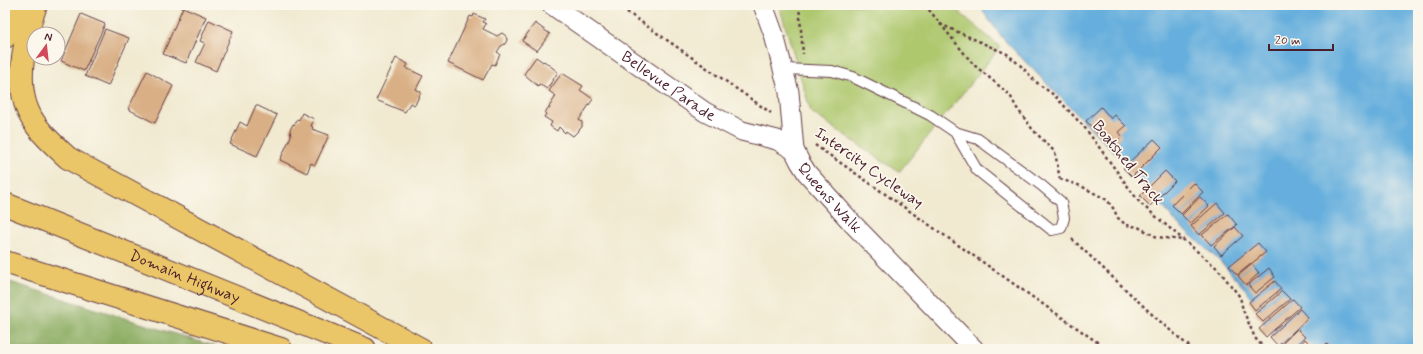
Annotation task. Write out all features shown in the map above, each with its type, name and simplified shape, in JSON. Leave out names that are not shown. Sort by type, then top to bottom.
[{"type":"main road","points":[[5,37],[23,5]]},
{"type":"main road","points":[[36,5],[30,20],[23,53],[23,84],[28,111],[46,138],[68,158],[421,349]]},
{"type":"main road","name":"Domain Highway","points":[[5,204],[365,349]]},
{"type":"main road","points":[[5,262],[281,349]]},
{"type":"street","name":"Bellevue Parade","points":[[552,5],[705,112],[727,125],[742,131],[777,140],[794,150]]},
{"type":"street","name":"Queens Walk","points":[[763,5],[791,70],[791,128],[794,150],[807,174],[852,224],[974,349]]},
{"type":"lane","points":[[791,70],[832,71],[853,77],[930,115],[955,132],[978,139],[1041,185],[1061,202],[1064,218],[1061,228],[1052,230],[977,170],[955,132]]},
{"type":"path","name":"Intercity Cycleway","points":[[617,5],[1107,349]]},
{"type":"path","points":[[791,70],[803,51],[799,20],[799,5]]},
{"type":"path","points":[[925,5],[973,64],[1010,95],[1016,107],[1033,130],[1055,152],[1062,193],[1061,202]]},
{"type":"path","name":"Boatshed Track","points":[[940,24],[1007,54],[1036,82],[1054,95],[1085,128],[1140,203],[1218,269],[1240,297],[1243,310],[1255,338],[1266,349]]},
{"type":"path","points":[[1060,178],[1081,186],[1107,200],[1118,218],[1126,225],[1138,227],[1157,238],[1182,240]]},
{"type":"path","points":[[1061,228],[1124,288],[1192,349]]},
{"type":"green space","points":[[779,5],[951,5],[1000,47],[899,172],[811,112]]},
{"type":"green space","points":[[5,281],[10,282],[223,349],[5,349]]},
{"type":"water","points":[[980,5],[1418,5],[1418,349],[1282,349],[1262,320],[1259,309],[1246,290],[1221,262],[1177,223],[1128,166],[1005,41],[984,13]]},
{"type":"building","points":[[183,7],[206,17],[186,63],[163,54]]},
{"type":"building","points":[[81,14],[105,24],[84,71],[66,63],[66,49]]},
{"type":"building","points":[[474,14],[485,19],[483,22],[486,24],[483,29],[497,36],[502,33],[506,36],[507,40],[497,52],[500,54],[495,65],[492,64],[483,80],[448,63],[470,16],[473,17]]},
{"type":"building","points":[[209,20],[233,31],[216,71],[196,62],[205,43],[200,41]]},
{"type":"building","points":[[535,23],[550,34],[537,51],[522,41]]},
{"type":"building","points":[[105,29],[129,38],[108,86],[85,76]]},
{"type":"building","points":[[536,57],[543,62],[544,61],[558,72],[547,89],[539,84],[538,86],[524,74]]},
{"type":"building","points":[[396,58],[408,64],[406,68],[423,76],[416,89],[421,92],[415,105],[410,103],[405,112],[376,100]]},
{"type":"building","points":[[147,71],[173,86],[155,123],[128,109]]},
{"type":"building","points":[[562,73],[583,86],[580,90],[593,99],[579,120],[582,122],[582,127],[573,136],[566,131],[565,133],[559,127],[557,131],[550,126],[552,122],[544,117],[548,108],[550,109],[549,107],[556,96],[549,91]]},
{"type":"building","points":[[256,105],[277,115],[257,156],[230,144],[240,122],[247,126]]},
{"type":"building","points":[[1101,107],[1111,119],[1115,115],[1126,126],[1119,132],[1122,136],[1111,148],[1086,121]]},
{"type":"building","points":[[302,113],[314,119],[311,126],[313,127],[312,129],[329,135],[315,165],[311,163],[307,173],[280,160],[291,136],[290,130],[297,119],[299,120]]},
{"type":"building","points":[[1154,139],[1162,147],[1132,177],[1123,168]]},
{"type":"building","points":[[1165,171],[1175,181],[1150,206],[1140,196]]},
{"type":"building","points":[[1194,183],[1203,192],[1181,214],[1172,205]]},
{"type":"building","points":[[1200,197],[1209,206],[1190,224],[1182,215]]},
{"type":"building","points":[[1217,203],[1225,213],[1199,235],[1191,226]]},
{"type":"building","points":[[1228,214],[1237,225],[1211,245],[1202,235]]},
{"type":"building","points":[[1235,227],[1243,236],[1221,255],[1214,246]]},
{"type":"building","points":[[1258,243],[1266,252],[1237,275],[1229,266]]},
{"type":"building","points":[[1252,264],[1259,273],[1246,285],[1238,276]]},
{"type":"building","points":[[1269,268],[1275,277],[1255,293],[1248,285]]},
{"type":"building","points":[[1275,281],[1281,289],[1255,310],[1249,302]]},
{"type":"building","points":[[1282,291],[1290,299],[1263,322],[1255,314]]},
{"type":"building","points":[[1293,299],[1300,307],[1266,337],[1259,329]]},
{"type":"building","points":[[1300,309],[1308,318],[1278,346],[1270,337]]},
{"type":"building","points":[[1297,329],[1305,337],[1292,349],[1282,349],[1280,346]]},
{"type":"building","points":[[1305,339],[1315,349],[1296,349]]},
{"type":"building","points":[[1327,344],[1332,349],[1322,349]]}]
